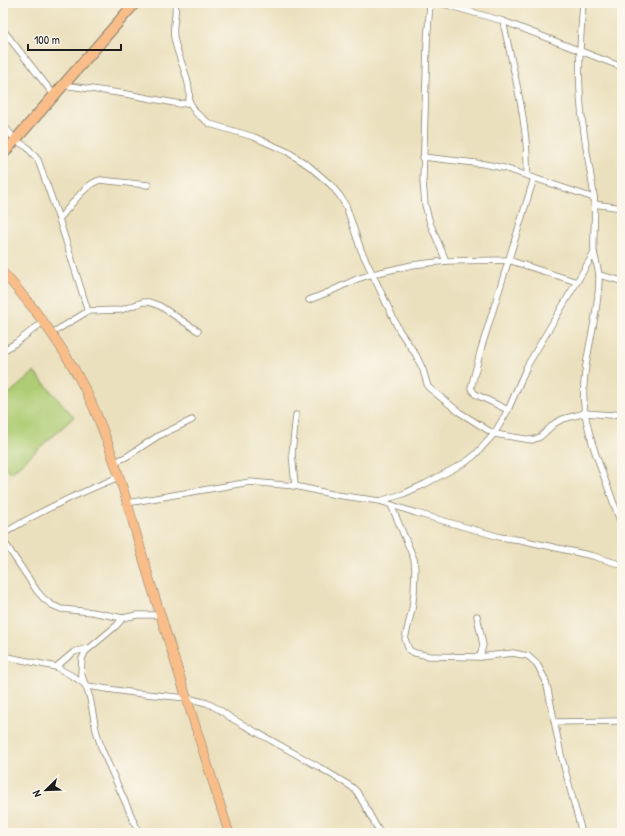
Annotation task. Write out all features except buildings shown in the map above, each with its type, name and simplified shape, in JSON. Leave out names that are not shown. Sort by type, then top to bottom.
[{"type":"highway","points":[[3,154],[135,3]]},
{"type":"main road","points":[[3,273],[52,333],[86,391],[99,421],[120,477],[229,833]]},
{"type":"street","points":[[175,3],[174,35],[188,84],[189,100],[196,113],[210,124],[254,137],[288,152],[309,166],[330,184],[346,206],[361,250],[399,330],[416,355],[423,370],[428,388],[459,412],[494,434],[532,440],[537,439],[555,423],[563,419],[585,414],[611,415],[622,413]]},
{"type":"street","points":[[430,3],[427,43],[423,181],[425,205],[430,223],[446,261]]},
{"type":"street","points":[[440,3],[503,21],[622,67]]},
{"type":"street","points":[[583,3],[580,51],[580,91],[583,132],[594,201],[594,253],[599,276],[595,320],[584,377],[585,414],[588,431],[595,454],[622,527]]},
{"type":"street","points":[[503,21],[527,147],[527,175]]},
{"type":"street","points":[[3,30],[54,94]]},
{"type":"street","points":[[63,84],[180,104],[189,100]]},
{"type":"street","points":[[3,124],[15,140],[27,147],[38,160],[59,219],[86,302],[87,310]]},
{"type":"street","points":[[423,157],[484,164],[527,175],[594,201],[622,208]]},
{"type":"street","points":[[508,410],[475,394],[471,388],[481,349],[534,178]]},
{"type":"street","points":[[59,219],[95,181],[100,180],[148,185]]},
{"type":"street","points":[[380,501],[403,494],[466,462],[475,455],[494,434],[508,410],[528,366],[594,253]]},
{"type":"street","points":[[309,300],[357,279],[373,274],[412,265],[446,261],[508,260],[577,282]]},
{"type":"street","points":[[599,276],[622,281]]},
{"type":"street","points":[[52,333],[87,310],[121,310],[143,302],[149,302],[160,306],[198,331]]},
{"type":"street","points":[[3,351],[43,322]]},
{"type":"street","points":[[295,486],[292,453],[296,415]]},
{"type":"street","points":[[115,462],[126,457],[158,436],[192,420]]},
{"type":"street","points":[[3,534],[41,512],[120,477]]},
{"type":"street","points":[[127,503],[250,482],[295,486],[336,495],[380,501],[500,537],[521,540],[593,556],[622,565]]},
{"type":"street","points":[[391,505],[414,560],[414,593],[405,639],[409,650],[428,656],[480,657],[513,653],[528,656],[537,664],[545,679],[561,755],[582,833]]},
{"type":"street","points":[[3,540],[37,591],[52,605],[61,609],[92,612],[124,618],[137,615],[161,615]]},
{"type":"street","points":[[477,616],[483,645],[480,657]]},
{"type":"street","points":[[124,618],[85,652],[80,666],[90,698],[96,730],[102,750],[139,833]]},
{"type":"street","points":[[56,667],[74,652],[89,648]]},
{"type":"street","points":[[3,656],[56,667],[76,678],[86,686],[187,698],[214,706],[231,718],[352,787],[358,792],[380,833]]},
{"type":"street","points":[[555,722],[622,721]]},
{"type":"green space","points":[[34,372],[74,417],[11,473],[3,465],[3,399]]}]
